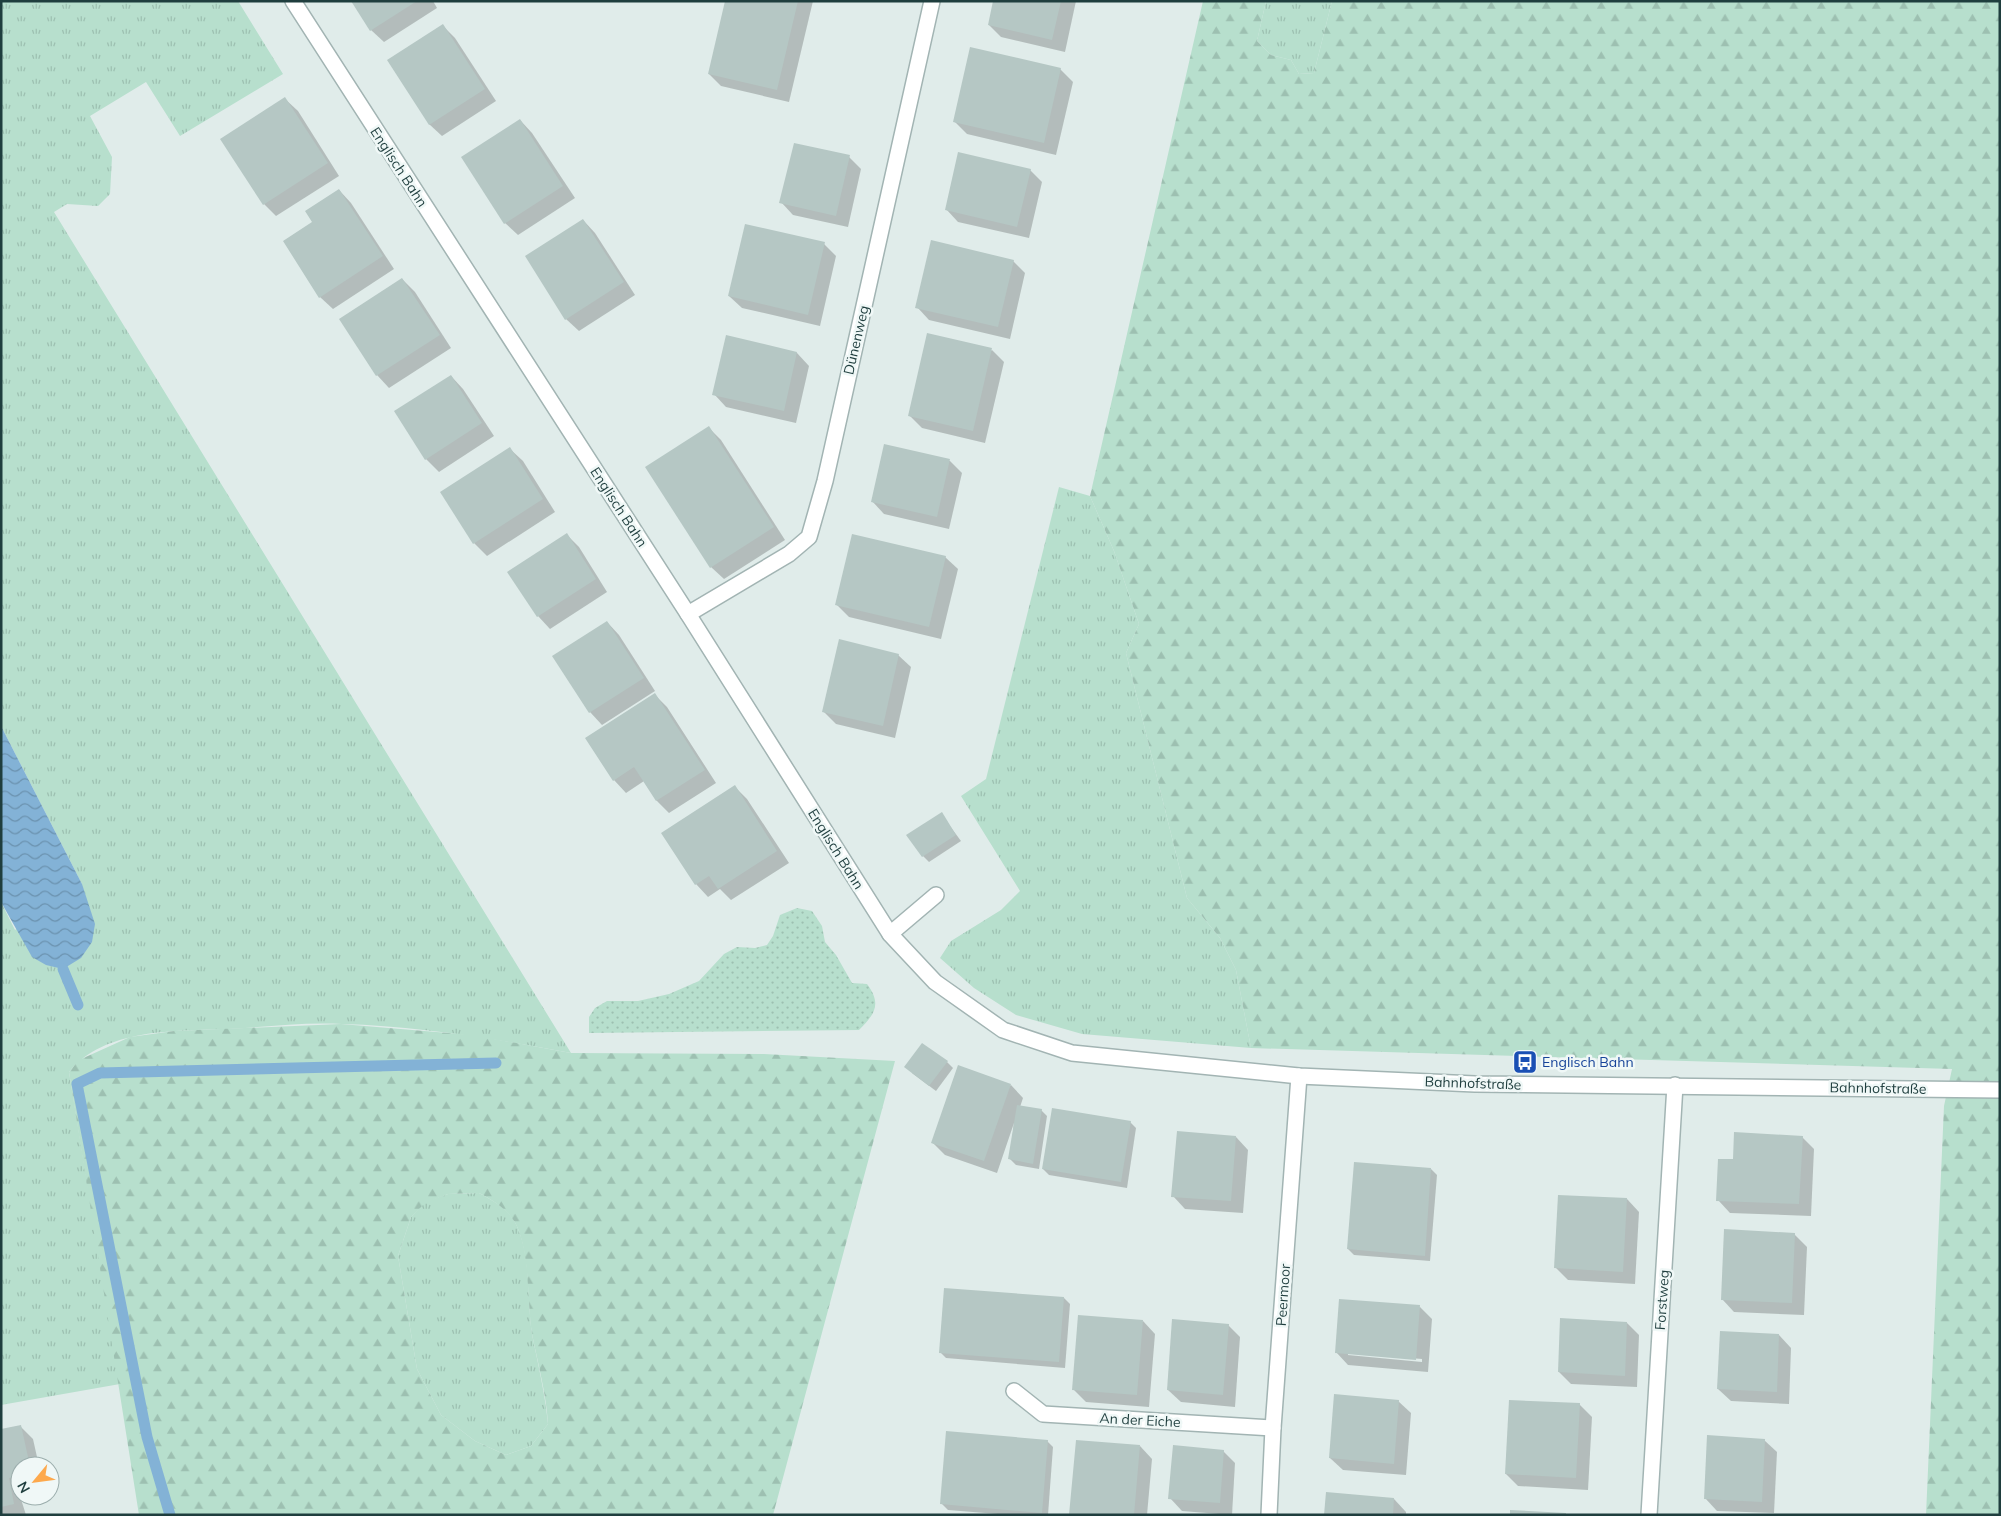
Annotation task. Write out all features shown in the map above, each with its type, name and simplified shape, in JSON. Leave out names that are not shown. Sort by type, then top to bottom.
[{"type":"street","name":"Englisch Bahn","points":[[293,1],[688,614],[890,934],[935,982],[960,1001]]},
{"type":"street","name":"Dünenweg","points":[[688,614],[789,554],[809,537],[825,481],[932,1]]},
{"type":"street","points":[[890,934],[936,895]]},
{"type":"street","name":"Bahnhofstraße","points":[[960,1001],[1003,1030],[1072,1053],[1299,1076],[1475,1084],[2000,1090]]},
{"type":"street","name":"Peermoor","points":[[1269,1515],[1273,1428],[1299,1076]]},
{"type":"street","name":"Forstweg","points":[[1649,1515],[1676,1085]]},
{"type":"street","name":"An der Eiche","points":[[1014,1391],[1043,1414],[1273,1428]]},
{"type":"green space","points":[[1,1],[238,1],[283,74],[180,136],[146,82],[90,116],[112,157],[110,194],[98,206],[67,204],[54,212],[571,1053],[428,1030],[371,1025],[314,1024],[186,1030],[143,1035],[102,1047],[84,1058],[69,1072],[120,1384],[1,1405],[1,902],[15,930],[82,884],[1,726]]},
{"type":"green space","points":[[1203,1],[1266,1],[1257,41],[1271,55],[1291,60],[1299,74],[1314,73],[1332,1],[2000,1],[2000,1515],[1926,1515],[1944,1106],[1952,1069],[1251,1048],[1236,970],[1220,938],[1187,898],[1126,653],[1139,624],[1114,551],[1090,496]]},
{"type":"green space","points":[[1266,1],[1332,1],[1314,73],[1299,74],[1291,60],[1271,55],[1257,41]]},
{"type":"green space","points":[[1059,487],[1090,496],[1114,551],[1139,624],[1126,653],[1187,898],[1220,938],[1236,970],[1251,1048],[1082,1034],[1016,1015],[974,988],[940,958],[951,941],[1001,910],[1020,891],[961,796],[986,779]]},
{"type":"green space","points":[[797,908],[812,911],[822,926],[825,942],[836,955],[852,983],[867,984],[872,991],[875,1009],[859,1030],[589,1033],[589,1017],[595,1008],[607,1001],[638,1001],[669,994],[699,981],[724,954],[737,947],[755,948],[767,945],[773,936],[780,915]]},
{"type":"green space","points":[[341,1024],[472,1035],[571,1053],[764,1054],[895,1061],[773,1515],[139,1515],[69,1072],[79,1060],[130,1037],[174,1031]],"holes":[[[479,1193],[508,1213],[516,1224],[523,1243],[527,1269],[530,1321],[547,1412],[548,1424],[531,1446],[506,1455],[475,1441],[441,1415],[417,1369],[398,1256],[411,1217],[425,1203],[448,1194]]]},
{"type":"green space","points":[[479,1193],[508,1213],[516,1224],[523,1243],[527,1269],[530,1321],[548,1424],[531,1446],[506,1455],[475,1441],[441,1415],[417,1369],[398,1256],[411,1217],[425,1202],[448,1194]]},
{"type":"water","points":[[1,726],[82,884],[95,924],[92,942],[81,958],[63,969],[46,965],[32,957],[1,902]]},
{"type":"building","points":[[351,1],[417,1],[370,31]]},
{"type":"building","points":[[725,1],[798,1],[777,90],[708,74]]},
{"type":"building","points":[[993,1],[1061,1],[1052,40],[988,25]]},
{"type":"building","points":[[443,24],[485,89],[429,125],[387,60]]},
{"type":"building","points":[[970,47],[1061,68],[1044,143],[953,122]]},
{"type":"building","points":[[285,97],[328,163],[263,205],[220,139]]},
{"type":"building","points":[[520,119],[563,186],[504,224],[461,157]]},
{"type":"building","points":[[794,143],[850,155],[836,216],[779,203]]},
{"type":"building","points":[[958,152],[1031,169],[1017,227],[945,210]]},
{"type":"building","points":[[339,189],[383,256],[319,298],[283,241],[312,222],[305,211]]},
{"type":"building","points":[[583,219],[624,282],[565,320],[525,256]]},
{"type":"building","points":[[745,224],[825,242],[808,315],[728,296]]},
{"type":"building","points":[[931,240],[1014,260],[998,327],[915,308]]},
{"type":"building","points":[[402,278],[440,335],[376,376],[339,319]]},
{"type":"building","points":[[927,333],[992,348],[973,431],[908,416]]},
{"type":"building","points":[[726,335],[797,352],[784,411],[712,395]]},
{"type":"building","points":[[451,375],[482,423],[425,460],[394,411]]},
{"type":"building","points":[[709,426],[774,527],[710,568],[645,467]]},
{"type":"building","points":[[884,444],[950,459],[937,517],[871,502]]},
{"type":"building","points":[[510,447],[543,499],[473,544],[440,492]]},
{"type":"building","points":[[567,533],[596,579],[537,617],[507,572]]},
{"type":"building","points":[[852,534],[946,556],[929,627],[835,605]]},
{"type":"building","points":[[607,621],[644,678],[589,713],[552,656]]},
{"type":"building","points":[[839,639],[899,654],[883,726],[822,712]]},
{"type":"building","points":[[655,693],[705,770],[656,801],[634,767],[613,781],[585,738]]},
{"type":"building","points":[[735,785],[777,851],[718,889],[709,876],[695,885],[661,833]]},
{"type":"building","points":[[942,812],[956,835],[922,857],[906,835]]},
{"type":"building","points":[[922,1043],[948,1061],[929,1086],[904,1067]]},
{"type":"building","points":[[958,1065],[1011,1084],[984,1161],[931,1143]]},
{"type":"building","points":[[1017,1105],[1042,1109],[1033,1164],[1008,1159]]},
{"type":"building","points":[[1052,1108],[1131,1121],[1121,1182],[1042,1169]]},
{"type":"building","points":[[1177,1131],[1236,1136],[1231,1201],[1171,1197]]},
{"type":"building","points":[[1734,1132],[1803,1136],[1799,1204],[1716,1201],[1718,1159],[1733,1159]]},
{"type":"building","points":[[1354,1162],[1431,1168],[1425,1256],[1347,1249]]},
{"type":"building","points":[[1558,1195],[1627,1198],[1623,1272],[1554,1268]]},
{"type":"building","points":[[1724,1229],[1795,1233],[1792,1303],[1721,1300]]},
{"type":"building","points":[[944,1288],[1064,1297],[1059,1362],[939,1353]]},
{"type":"building","points":[[1339,1299],[1420,1305],[1416,1360],[1335,1353]]},
{"type":"building","points":[[1078,1315],[1143,1320],[1137,1395],[1072,1390]]},
{"type":"building","points":[[1560,1318],[1627,1322],[1625,1376],[1558,1372]]},
{"type":"building","points":[[1172,1319],[1229,1324],[1223,1395],[1167,1390]]},
{"type":"building","points":[[1720,1331],[1779,1334],[1777,1392],[1717,1389]]},
{"type":"building","points":[[1334,1394],[1399,1400],[1394,1464],[1329,1458]]},
{"type":"building","points":[[1509,1400],[1580,1403],[1576,1478],[1505,1474]]},
{"type":"building","points":[[21,1425],[28,1456],[10,1456],[10,1505],[1,1507],[1,1429]]},
{"type":"building","points":[[946,1431],[1048,1440],[1042,1513],[940,1504]]},
{"type":"building","points":[[1707,1435],[1765,1439],[1762,1502],[1704,1499]]},
{"type":"building","points":[[1076,1440],[1140,1445],[1134,1515],[1069,1515]]},
{"type":"building","points":[[1173,1445],[1224,1450],[1220,1503],[1168,1499]]},
{"type":"building","points":[[1326,1492],[1394,1498],[1393,1515],[1324,1515]]},
{"type":"building","points":[[1510,1510],[1566,1513],[1566,1515],[1510,1515]]},
{"type":"waterway","points":[[63,969],[78,1005]]},
{"type":"waterway","points":[[170,1515],[147,1437],[77,1084],[100,1073],[496,1063]]},
{"type":"place","name":"Englisch Bahn","points":[[1525,1062]]}]
